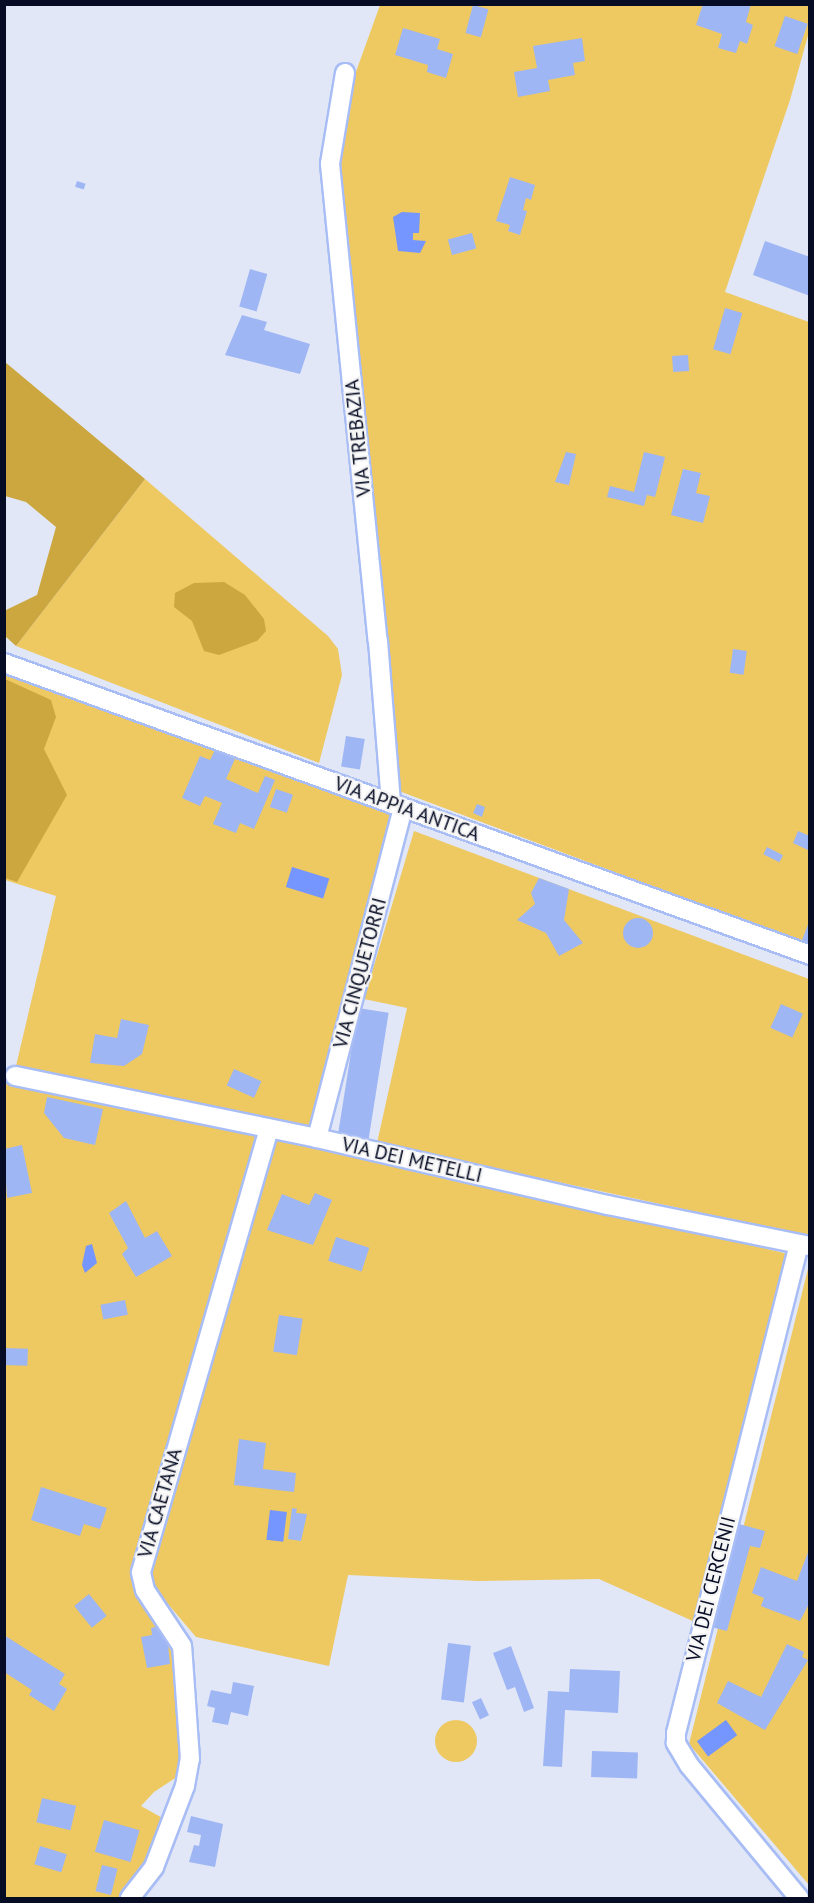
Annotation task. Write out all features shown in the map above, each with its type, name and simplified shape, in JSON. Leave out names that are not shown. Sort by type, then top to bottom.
[{"type":"street","name":"VIA TREBAZIA","points":[[345,73],[330,164],[397,805]]},
{"type":"street","name":"VIA APPIA ANTICA","points":[[4,663],[810,955]]},
{"type":"street","name":"VIA CINQUETORRI","points":[[317,1138],[397,805]]},
{"type":"street","name":"VIA DEI METELLI","points":[[15,1076],[317,1138],[608,1205],[805,1245]]},
{"type":"street","name":"VIA CAETANA","points":[[130,1899],[154,1868],[188,1778],[190,1759],[183,1652],[177,1633],[145,1590],[141,1572],[269,1129]]},
{"type":"street","name":"VIA DEI CERCENII","points":[[799,1899],[689,1765],[676,1743],[676,1733],[805,1245]]},
{"type":"shaded area","points":[[380,5],[809,5],[809,32],[790,100],[725,292],[809,322],[809,945],[399,791],[338,163],[352,83]]},
{"type":"shaded area","points":[[5,362],[145,479],[16,646],[5,636],[6,610],[37,595],[56,527],[26,502],[5,496]]},
{"type":"shaded area","points":[[145,479],[328,636],[338,649],[342,675],[319,763],[16,646]]},
{"type":"shaded area","points":[[224,582],[245,595],[264,619],[266,631],[257,641],[219,655],[204,651],[192,621],[174,607],[175,593],[194,583]]},
{"type":"shaded area","points":[[5,670],[395,814],[311,1129],[16,1066],[56,896],[5,880]]},
{"type":"shaded area","points":[[5,679],[51,700],[56,717],[44,749],[67,795],[17,882],[5,878]]},
{"type":"shaded area","points":[[414,831],[809,979],[809,1236],[377,1143],[407,1008],[364,999]]},
{"type":"shaded area","points":[[4,1078],[269,1129],[788,1254],[695,1622],[599,1579],[478,1581],[348,1575],[329,1666],[196,1637],[145,1577],[185,1672],[189,1769],[154,1792],[141,1806],[166,1820],[144,1880],[125,1898],[5,1898]]},
{"type":"shaded area","points":[[809,1265],[809,1885],[689,1744]]},
{"type":"shaded area","points":[[456,1720],[471,1726],[477,1741],[471,1756],[456,1762],[441,1756],[435,1741],[441,1726]]},
{"type":"water","points":[[402,212],[420,213],[419,233],[413,233],[413,240],[426,241],[420,253],[398,251],[393,217]]},
{"type":"water","points":[[292,867],[329,878],[323,898],[286,887]]},
{"type":"water","points":[[92,1244],[97,1263],[85,1273],[82,1265],[86,1246]]},
{"type":"water","points":[[270,1510],[287,1512],[283,1542],[266,1540]]},
{"type":"water","points":[[726,1720],[737,1735],[708,1757],[697,1741]]},
{"type":"building","points":[[703,4],[751,4],[746,22],[753,25],[747,44],[740,41],[736,53],[718,48],[722,34],[696,25]]},
{"type":"building","points":[[473,5],[488,9],[481,37],[465,33]]},
{"type":"building","points":[[785,16],[808,24],[797,54],[775,46]]},
{"type":"building","points":[[403,28],[440,39],[437,49],[453,54],[446,78],[427,72],[428,65],[395,55]]},
{"type":"building","points":[[582,38],[585,61],[573,63],[575,75],[548,80],[550,91],[518,97],[514,72],[537,68],[533,46]]},
{"type":"building","points":[[510,177],[535,185],[531,200],[526,198],[523,210],[527,211],[520,235],[508,231],[510,225],[496,221]]},
{"type":"building","points":[[77,181],[86,184],[84,189],[75,187]]},
{"type":"building","points":[[472,233],[476,248],[452,255],[448,239]]},
{"type":"building","points":[[765,241],[810,257],[810,296],[753,275]]},
{"type":"building","points":[[250,269],[267,274],[257,311],[239,306]]},
{"type":"building","points":[[725,308],[742,313],[730,354],[713,349]]},
{"type":"building","points":[[242,315],[267,322],[264,330],[310,344],[300,374],[225,355]]},
{"type":"building","points":[[688,355],[689,371],[673,372],[672,356]]},
{"type":"building","points":[[566,452],[576,454],[569,485],[555,482]]},
{"type":"building","points":[[644,452],[665,457],[655,497],[647,495],[644,506],[607,497],[610,486],[634,492]]},
{"type":"building","points":[[683,469],[701,473],[696,493],[710,496],[703,523],[671,515]]},
{"type":"building","points":[[733,649],[747,651],[744,675],[730,673]]},
{"type":"building","points":[[346,736],[365,739],[360,770],[341,767]]},
{"type":"building","points":[[215,750],[235,759],[226,779],[258,793],[265,776],[275,780],[254,829],[240,823],[236,833],[213,824],[222,803],[205,796],[200,806],[182,798],[200,756],[210,760]]},
{"type":"building","points":[[276,789],[293,795],[287,813],[270,807]]},
{"type":"building","points":[[477,804],[485,807],[482,817],[473,813]]},
{"type":"building","points":[[798,831],[810,836],[810,851],[793,843]]},
{"type":"building","points":[[767,847],[783,855],[779,862],[763,854]]},
{"type":"building","points":[[539,878],[569,889],[564,920],[583,943],[559,956],[546,933],[517,920],[535,904],[531,893]]},
{"type":"building","points":[[638,918],[648,923],[653,933],[648,943],[638,948],[628,943],[623,933],[628,923]]},
{"type":"building","points":[[810,922],[810,943],[802,940]]},
{"type":"building","points":[[781,1004],[803,1014],[792,1038],[770,1028]]},
{"type":"building","points":[[358,1008],[389,1013],[368,1140],[338,1135]]},
{"type":"building","points":[[121,1019],[149,1025],[142,1054],[124,1066],[90,1063],[95,1034],[117,1038]]},
{"type":"building","points":[[234,1069],[261,1081],[254,1098],[227,1085]]},
{"type":"building","points":[[47,1097],[103,1109],[95,1145],[64,1138],[44,1113]]},
{"type":"building","points":[[22,1145],[32,1193],[7,1198],[4,1149]]},
{"type":"building","points":[[315,1193],[332,1200],[313,1245],[267,1230],[282,1194],[309,1205]]},
{"type":"building","points":[[126,1201],[145,1238],[157,1231],[172,1256],[136,1277],[122,1254],[128,1248],[109,1213]]},
{"type":"building","points":[[336,1237],[369,1248],[362,1272],[328,1261]]},
{"type":"building","points":[[125,1300],[128,1315],[103,1319],[100,1305]]},
{"type":"building","points":[[279,1315],[303,1319],[297,1355],[273,1352]]},
{"type":"building","points":[[4,1348],[28,1349],[27,1366],[4,1365]]},
{"type":"building","points":[[239,1439],[266,1443],[263,1469],[296,1473],[294,1492],[234,1485]]},
{"type":"building","points":[[41,1487],[107,1508],[100,1529],[84,1524],[80,1536],[31,1520]]},
{"type":"building","points":[[292,1508],[297,1509],[296,1513],[307,1514],[301,1541],[288,1539]]},
{"type":"building","points":[[739,1524],[765,1531],[760,1548],[750,1546],[727,1631],[711,1627]]},
{"type":"building","points":[[810,1547],[810,1602],[800,1621],[761,1606],[764,1598],[752,1593],[761,1567],[797,1581]]},
{"type":"building","points":[[89,1594],[107,1616],[92,1628],[74,1606]]},
{"type":"building","points":[[166,1624],[170,1664],[147,1668],[141,1637],[152,1635],[151,1628]]},
{"type":"building","points":[[4,1635],[65,1674],[59,1684],[67,1689],[54,1711],[29,1695],[32,1690],[4,1672]]},
{"type":"building","points":[[448,1643],[471,1646],[464,1702],[441,1700]]},
{"type":"building","points":[[787,1644],[804,1652],[802,1657],[808,1660],[765,1730],[717,1703],[728,1681],[761,1697]]},
{"type":"building","points":[[511,1646],[534,1708],[524,1712],[515,1687],[507,1690],[493,1653]]},
{"type":"building","points":[[570,1669],[620,1671],[618,1713],[565,1710],[562,1767],[543,1766],[548,1691],[569,1692]]},
{"type":"building","points":[[233,1682],[254,1686],[248,1716],[231,1712],[228,1725],[212,1722],[215,1708],[207,1706],[211,1690],[231,1694]]},
{"type":"building","points":[[481,1698],[489,1715],[480,1719],[472,1702]]},
{"type":"building","points":[[592,1751],[638,1753],[637,1779],[591,1777]]},
{"type":"building","points":[[42,1798],[76,1806],[70,1830],[36,1822]]},
{"type":"building","points":[[191,1816],[223,1824],[215,1867],[189,1862],[194,1845],[199,1846],[201,1835],[187,1832]]},
{"type":"building","points":[[104,1820],[140,1830],[130,1862],[95,1852]]},
{"type":"building","points":[[40,1846],[67,1854],[61,1872],[34,1864]]},
{"type":"building","points":[[102,1865],[118,1869],[111,1895],[95,1891]]}]
